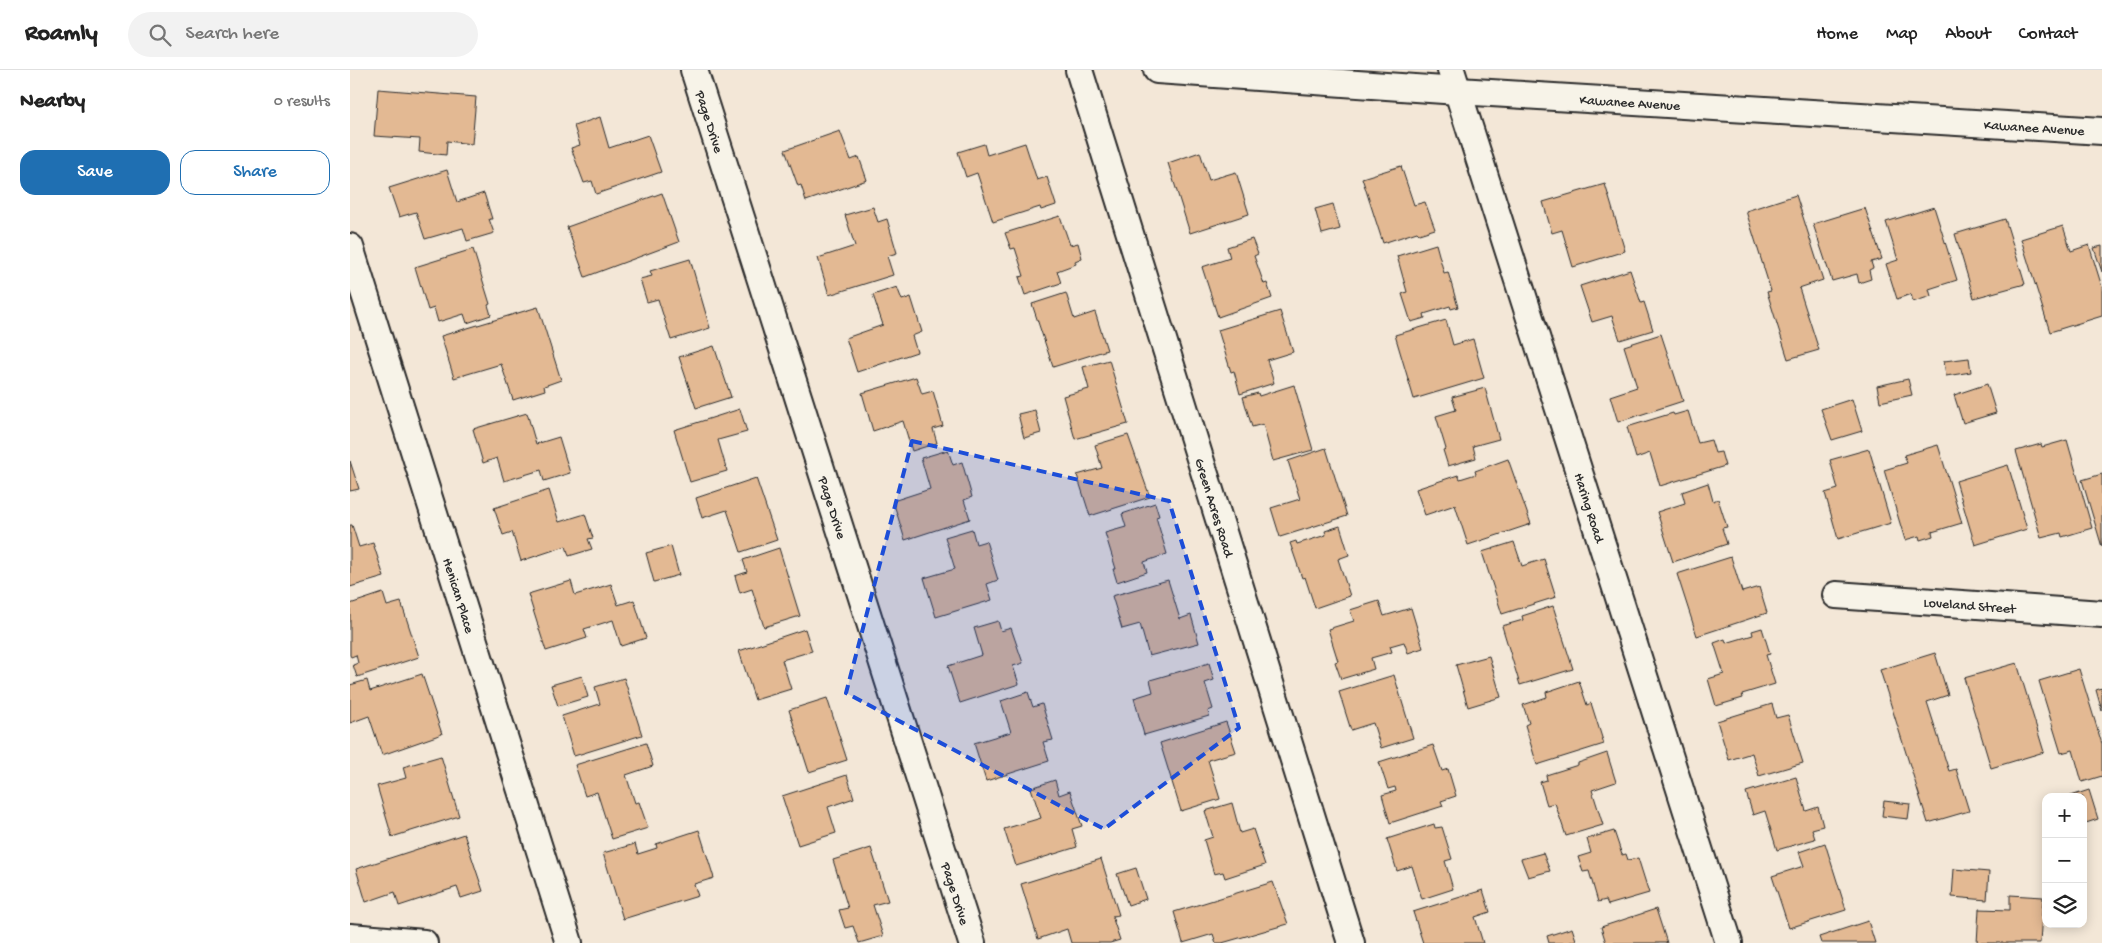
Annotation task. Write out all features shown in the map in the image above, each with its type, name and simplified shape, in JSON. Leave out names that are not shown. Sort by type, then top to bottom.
[{"type":"street","name":"Page Drive","points":[[694,70],[972,943]]},
{"type":"street","name":"Green Acres Road","points":[[1078,70],[1351,943]]},
{"type":"street","name":"Kawanee Avenue","points":[[1157,70],[1455,80],[2102,131]]},
{"type":"street","name":"Haring Road","points":[[1455,80],[1729,943]]},
{"type":"street","name":"Henican Place","points":[[350,248],[568,943]]},
{"type":"street","name":"Loveland Street","points":[[1836,595],[2102,614]]},
{"type":"street","points":[[350,937],[424,943]]},
{"type":"highlighted area","points":[[912,441],[1169,501],[1239,728],[1104,829],[846,693]]},
{"type":"building","points":[[378,89],[476,97],[472,144],[447,141],[446,155],[419,152],[420,139],[374,136]]},
{"type":"building","points":[[600,117],[609,148],[648,135],[661,172],[596,194],[592,181],[584,183],[571,148],[580,145],[574,126]]},
{"type":"building","points":[[840,131],[851,160],[859,157],[867,180],[806,201],[801,185],[798,186],[785,150]]},
{"type":"building","points":[[1025,143],[1037,180],[1047,177],[1056,205],[1041,210],[1040,207],[993,222],[977,173],[966,177],[958,152],[984,144],[987,155]]},
{"type":"building","points":[[1200,152],[1209,180],[1236,172],[1249,214],[1190,233],[1168,163]]},
{"type":"building","points":[[1401,166],[1414,205],[1425,202],[1435,229],[1419,234],[1417,232],[1383,243],[1362,178]]},
{"type":"building","points":[[447,170],[457,202],[484,193],[494,233],[467,241],[463,228],[425,239],[416,212],[399,217],[389,188]]},
{"type":"building","points":[[1605,184],[1625,251],[1573,267],[1562,230],[1552,233],[1543,202]]},
{"type":"building","points":[[662,193],[679,242],[585,277],[567,227]]},
{"type":"building","points":[[1796,195],[1823,280],[1799,288],[1819,350],[1788,359],[1767,292],[1771,291],[1746,211]]},
{"type":"building","points":[[1333,204],[1340,229],[1322,234],[1315,209]]},
{"type":"building","points":[[873,207],[878,222],[887,219],[897,253],[887,256],[893,275],[829,295],[818,258],[855,246],[845,215]]},
{"type":"building","points":[[1934,207],[1957,280],[1929,289],[1931,296],[1913,302],[1911,294],[1897,299],[1886,264],[1898,260],[1886,222]]},
{"type":"building","points":[[1865,208],[1882,259],[1871,262],[1873,268],[1869,270],[1871,279],[1859,283],[1857,274],[1832,281],[1813,224]]},
{"type":"building","points":[[1060,216],[1070,245],[1078,243],[1082,258],[1075,261],[1076,264],[1057,271],[1061,283],[1025,295],[1019,277],[1024,276],[1015,248],[1011,249],[1005,233]]},
{"type":"building","points":[[2005,219],[2025,284],[1974,298],[1955,234]]},
{"type":"building","points":[[2063,226],[2071,251],[2089,245],[2102,287],[2102,316],[2050,332],[2021,239]]},
{"type":"building","points":[[1252,239],[1258,254],[1254,256],[1264,284],[1267,283],[1272,298],[1218,317],[1202,267],[1230,258],[1227,247]]},
{"type":"building","points":[[1436,244],[1444,273],[1448,272],[1458,307],[1451,309],[1450,306],[1424,314],[1425,318],[1411,322],[1402,294],[1407,292],[1397,256]]},
{"type":"building","points":[[2102,246],[2102,272],[2094,248]]},
{"type":"building","points":[[473,249],[490,304],[488,305],[491,315],[467,323],[464,314],[438,322],[434,308],[428,310],[415,267]]},
{"type":"building","points":[[690,259],[710,328],[671,340],[658,299],[647,302],[640,279],[652,276],[650,271]]},
{"type":"building","points":[[1630,270],[1641,303],[1644,302],[1653,330],[1620,340],[1612,316],[1592,322],[1580,286]]},
{"type":"building","points":[[897,287],[902,300],[911,297],[922,332],[912,336],[917,352],[857,372],[846,338],[883,325],[873,295]]},
{"type":"building","points":[[1066,293],[1074,319],[1095,312],[1107,350],[1053,367],[1032,304]]},
{"type":"building","points":[[538,307],[561,380],[544,386],[545,390],[513,400],[501,364],[454,378],[441,336]]},
{"type":"building","points":[[1280,311],[1293,352],[1267,360],[1274,383],[1240,394],[1234,371],[1231,372],[1218,330]]},
{"type":"building","points":[[1446,320],[1453,345],[1473,339],[1484,378],[1414,399],[1395,335]]},
{"type":"building","points":[[1661,334],[1683,401],[1618,422],[1610,396],[1637,387],[1624,346]]},
{"type":"building","points":[[714,346],[731,397],[696,408],[679,357]]},
{"type":"building","points":[[1969,358],[1971,372],[1946,376],[1944,361]]},
{"type":"building","points":[[1109,360],[1128,424],[1075,439],[1063,396],[1089,389],[1083,367]]},
{"type":"building","points":[[916,377],[922,394],[933,391],[943,426],[933,429],[937,443],[912,451],[903,421],[873,431],[862,393]]},
{"type":"building","points":[[1908,379],[1912,395],[1880,402],[1877,386]]},
{"type":"building","points":[[1987,384],[1996,413],[1963,423],[1954,395]]},
{"type":"building","points":[[1294,385],[1313,450],[1273,461],[1263,424],[1252,427],[1243,397],[1258,393],[1259,396]]},
{"type":"building","points":[[1485,388],[1499,439],[1473,446],[1476,458],[1448,466],[1443,450],[1446,449],[1436,416],[1456,410],[1452,397]]},
{"type":"building","points":[[1852,399],[1862,431],[1832,440],[1821,409]]},
{"type":"building","points":[[740,409],[747,432],[718,440],[727,471],[690,482],[674,430]]},
{"type":"building","points":[[1035,410],[1041,433],[1024,438],[1018,414]]},
{"type":"building","points":[[1688,411],[1698,443],[1711,440],[1715,453],[1721,452],[1725,466],[1660,486],[1650,453],[1636,458],[1627,427],[1673,413],[1674,415]]},
{"type":"building","points":[[527,413],[536,444],[559,437],[570,473],[544,481],[541,470],[504,481],[497,458],[483,463],[473,429]]},
{"type":"building","points":[[1128,435],[1150,497],[1090,516],[1077,475],[1102,468],[1095,445]]},
{"type":"building","points":[[2067,440],[2092,528],[2062,537],[2061,533],[2041,538],[2016,451],[2041,444],[2042,447]]},
{"type":"building","points":[[1938,445],[1962,523],[1932,532],[1933,536],[1920,540],[1919,536],[1905,540],[1884,470],[1907,463],[1904,455]]},
{"type":"building","points":[[1326,448],[1347,516],[1280,537],[1271,508],[1300,499],[1288,461]]},
{"type":"building","points":[[1869,449],[1891,523],[1838,539],[1825,493],[1838,489],[1830,460]]},
{"type":"building","points":[[948,450],[953,465],[962,462],[972,497],[964,500],[970,519],[905,540],[893,501],[930,489],[921,458]]},
{"type":"building","points":[[1508,459],[1531,524],[1468,545],[1455,505],[1425,515],[1416,489],[1458,475],[1460,479],[1476,474],[1475,471]]},
{"type":"building","points":[[350,461],[359,489],[350,491]]},
{"type":"building","points":[[2008,465],[2027,529],[1975,545],[1956,481]]},
{"type":"building","points":[[2102,474],[2102,547],[2082,480]]},
{"type":"building","points":[[756,478],[777,540],[741,552],[727,510],[702,518],[696,498]]},
{"type":"building","points":[[1708,483],[1713,501],[1718,499],[1727,527],[1722,528],[1727,544],[1673,562],[1657,512],[1685,503],[1682,492]]},
{"type":"building","points":[[549,490],[559,522],[585,514],[593,538],[588,539],[592,549],[569,556],[566,546],[521,561],[512,532],[503,535],[494,508]]},
{"type":"building","points":[[1155,503],[1159,516],[1156,517],[1167,554],[1144,562],[1147,572],[1117,582],[1113,569],[1116,569],[1105,533],[1126,527],[1122,514]]},
{"type":"building","points":[[350,525],[352,525],[359,547],[373,543],[384,577],[350,587]]},
{"type":"building","points":[[1340,526],[1349,555],[1338,559],[1350,596],[1315,608],[1305,577],[1302,578],[1290,543],[1296,541],[1297,544],[1326,535],[1325,531]]},
{"type":"building","points":[[972,529],[976,544],[986,541],[998,580],[987,584],[992,600],[936,617],[924,578],[955,569],[945,537]]},
{"type":"building","points":[[1514,542],[1522,566],[1544,559],[1556,597],[1502,614],[1482,552]]},
{"type":"building","points":[[671,546],[679,575],[654,582],[646,553]]},
{"type":"building","points":[[779,548],[800,616],[764,627],[752,589],[740,593],[735,576],[747,572],[743,560]]},
{"type":"building","points":[[1731,557],[1742,592],[1759,587],[1767,613],[1697,636],[1677,574]]},
{"type":"building","points":[[1168,580],[1180,619],[1191,615],[1199,643],[1149,656],[1140,624],[1122,629],[1112,596]]},
{"type":"building","points":[[571,581],[575,595],[611,584],[618,605],[634,600],[646,638],[621,646],[613,620],[584,629],[587,638],[546,651],[528,594]]},
{"type":"building","points":[[383,593],[387,606],[401,602],[419,657],[357,677],[353,665],[358,663],[356,655],[351,657],[350,655],[350,604]]},
{"type":"building","points":[[1379,601],[1384,616],[1411,608],[1423,648],[1408,653],[1404,642],[1390,646],[1392,652],[1371,658],[1374,669],[1341,679],[1335,662],[1338,661],[1328,629],[1354,621],[1350,610]]},
{"type":"building","points":[[1553,606],[1573,669],[1520,685],[1502,626],[1523,620],[1522,616]]},
{"type":"building","points":[[998,621],[1001,631],[1011,628],[1023,663],[1013,666],[1019,684],[960,703],[948,666],[982,655],[974,628]]},
{"type":"building","points":[[1762,628],[1770,654],[1766,655],[1775,684],[1742,694],[1743,698],[1716,706],[1708,679],[1724,674],[1714,643],[1725,639],[1726,643],[1753,635],[1752,631]]},
{"type":"building","points":[[805,629],[812,651],[782,660],[791,689],[755,700],[739,651]]},
{"type":"building","points":[[1935,653],[1948,695],[1927,702],[1949,771],[1956,769],[1969,811],[1928,823],[1880,670]]},
{"type":"building","points":[[1489,656],[1501,697],[1468,707],[1456,665]]},
{"type":"building","points":[[1209,663],[1214,680],[1205,683],[1213,709],[1208,711],[1209,716],[1144,735],[1134,698],[1153,692],[1150,680]]},
{"type":"building","points":[[2017,663],[2044,752],[1991,768],[1964,678]]},
{"type":"building","points":[[2079,669],[2102,744],[2102,776],[2082,782],[2073,750],[2061,753],[2039,681]]},
{"type":"building","points":[[422,674],[442,734],[382,755],[369,716],[350,723],[350,685],[367,680],[370,691]]},
{"type":"building","points":[[1394,675],[1413,738],[1381,748],[1373,723],[1351,730],[1339,692]]},
{"type":"building","points":[[582,676],[588,697],[558,706],[551,685]]},
{"type":"building","points":[[624,678],[642,735],[574,756],[562,716],[600,704],[595,687]]},
{"type":"building","points":[[1579,681],[1587,705],[1591,703],[1604,744],[1537,765],[1525,725],[1529,723],[1523,705],[1547,697],[1546,692]]},
{"type":"building","points":[[2102,688],[2102,711],[2096,690]]},
{"type":"building","points":[[1028,692],[1033,707],[1042,704],[1053,740],[1043,742],[1049,761],[986,781],[974,743],[1011,732],[1001,701]]},
{"type":"building","points":[[827,698],[847,760],[809,772],[789,710]]},
{"type":"building","points":[[1772,704],[1776,718],[1788,715],[1803,763],[1759,776],[1752,753],[1729,760],[1717,721]]},
{"type":"building","points":[[1226,722],[1236,752],[1208,760],[1220,799],[1181,811],[1160,743]]},
{"type":"building","points":[[646,743],[653,766],[626,775],[635,803],[639,802],[648,828],[612,839],[597,792],[585,796],[575,765]]},
{"type":"building","points":[[1433,745],[1442,771],[1448,769],[1456,796],[1441,801],[1443,806],[1390,823],[1382,795],[1396,791],[1395,787],[1388,789],[1379,762]]},
{"type":"building","points":[[1607,753],[1616,782],[1592,790],[1603,825],[1566,836],[1555,803],[1547,805],[1540,782],[1547,780],[1546,775]]},
{"type":"building","points":[[441,756],[459,816],[392,837],[377,786],[406,778],[403,767]]},
{"type":"building","points":[[847,775],[854,798],[828,807],[836,833],[798,845],[782,796]]},
{"type":"building","points":[[1796,777],[1806,811],[1818,807],[1823,826],[1812,829],[1815,839],[1777,850],[1765,811],[1753,815],[1746,792]]},
{"type":"building","points":[[1055,780],[1059,795],[1070,791],[1082,826],[1072,829],[1077,847],[1016,866],[1004,829],[1041,818],[1031,788]]},
{"type":"building","points":[[2089,790],[2098,819],[2087,823],[2087,793],[2080,793]]},
{"type":"building","points":[[1884,801],[1910,804],[1908,819],[1882,816]]},
{"type":"building","points":[[1232,803],[1240,833],[1253,829],[1265,865],[1225,878],[1223,872],[1214,874],[1204,840],[1213,837],[1205,811]]},
{"type":"building","points":[[1434,824],[1435,828],[1442,827],[1452,859],[1445,861],[1453,889],[1422,899],[1412,866],[1397,871],[1387,839]]},
{"type":"building","points":[[699,830],[714,878],[694,884],[698,896],[623,919],[603,853],[635,844],[638,854],[657,848],[656,844]]},
{"type":"building","points":[[1614,831],[1622,855],[1626,854],[1628,860],[1638,858],[1649,893],[1608,905],[1606,900],[1598,902],[1589,871],[1583,872],[1578,857],[1591,853],[1587,839]]},
{"type":"building","points":[[464,834],[483,891],[461,898],[457,887],[399,906],[395,892],[366,902],[356,869]]},
{"type":"building","points":[[1825,843],[1846,910],[1789,928],[1772,876],[1804,866],[1799,852]]},
{"type":"building","points":[[871,848],[888,901],[873,905],[883,936],[859,943],[853,926],[845,928],[839,910],[848,908],[833,860]]},
{"type":"building","points":[[1543,853],[1550,871],[1528,877],[1521,859]]},
{"type":"building","points":[[1101,859],[1119,915],[1112,916],[1120,940],[1110,943],[1071,943],[1067,929],[1038,939],[1021,884]]},
{"type":"building","points":[[1136,868],[1146,899],[1128,905],[1117,874]]},
{"type":"building","points":[[1954,869],[1989,872],[1987,900],[1952,897]]},
{"type":"building","points":[[1273,882],[1288,924],[1222,943],[1216,943],[1213,934],[1183,943],[1174,912]]},
{"type":"building","points":[[1483,890],[1490,912],[1475,917],[1483,943],[1423,943],[1413,912]]},
{"type":"building","points":[[2010,895],[2042,897],[2040,943],[1977,943],[1979,909],[2010,910]]},
{"type":"building","points":[[1656,909],[1667,943],[1606,943],[1601,927]]},
{"type":"building","points":[[1868,921],[1875,943],[1821,943],[1819,937]]},
{"type":"building","points":[[1572,928],[1576,940],[1568,943],[1549,943],[1547,936]]}]
